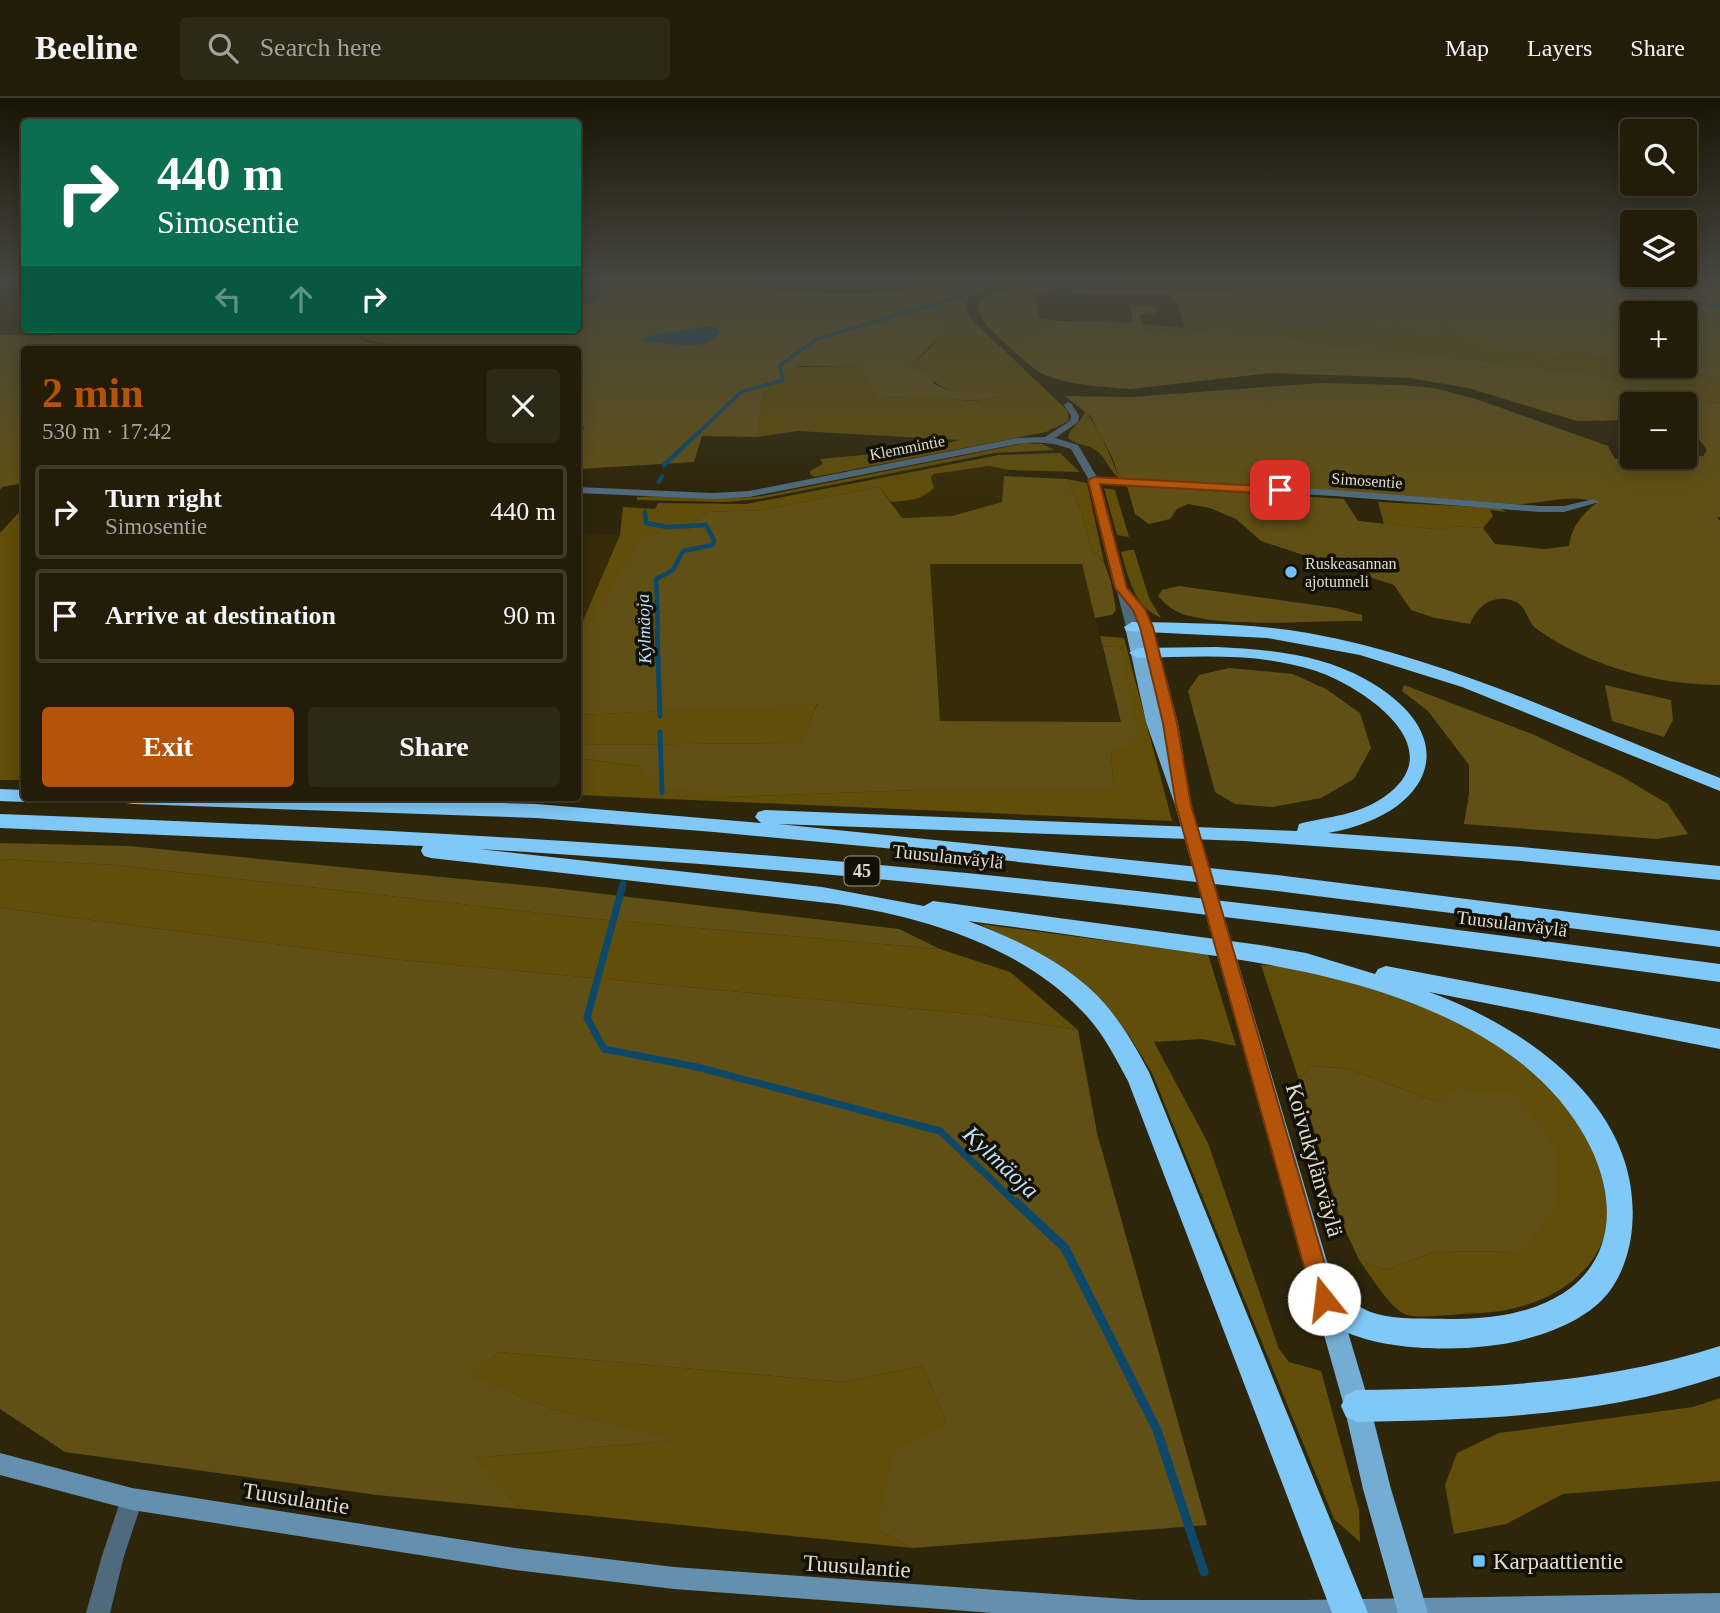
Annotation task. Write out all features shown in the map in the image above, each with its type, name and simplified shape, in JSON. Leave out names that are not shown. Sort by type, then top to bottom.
[{"type":"highway","points":[[1139,627],[1275,634],[1395,659],[1480,687],[1720,785]]},
{"type":"highway","points":[[1145,653],[1236,653],[1270,655],[1307,662],[1343,674],[1369,687],[1392,705],[1407,722],[1415,740],[1418,759],[1413,778],[1381,808],[1357,819],[1326,828],[1244,834]]},
{"type":"highway","points":[[0,795],[21,796]]},
{"type":"highway","name":"Tuusulanväylä","points":[[226,801],[536,811],[962,848],[1277,883],[1720,939]]},
{"type":"highway","points":[[536,811],[1244,834],[1522,854],[1720,873]]},
{"type":"highway","name":"Tuusulanväylä","points":[[0,821],[462,840],[945,878],[1290,917],[1720,973]]},
{"type":"highway","points":[[244,830],[696,879],[1027,920],[1295,959],[1720,1039]]},
{"type":"highway","points":[[869,901],[937,919],[994,941],[1077,991],[1113,1031],[1140,1079],[1350,1613]]},
{"type":"highway","points":[[1295,959],[1403,992],[1452,1011],[1502,1036],[1542,1064],[1576,1101],[1602,1139],[1618,1180],[1621,1221],[1614,1257],[1591,1291],[1559,1313],[1527,1324],[1472,1334],[1397,1332],[1372,1329],[1345,1317],[1324,1299]]},
{"type":"highway","points":[[1357,1406],[1510,1401],[1589,1394],[1688,1373],[1720,1361]]},
{"type":"main road","name":"Koivukylänväylä","points":[[1139,627],[1154,722],[1183,805],[1357,1406],[1377,1489],[1413,1613]]},
{"type":"main road","name":"Tuusulantie","points":[[0,1464],[132,1499],[515,1559],[674,1578],[1139,1612],[1720,1605]]},
{"type":"street","points":[[1048,440],[1074,422],[1075,416],[1068,405]]},
{"type":"street","name":"Koivukylänväylä","points":[[1048,440],[1078,456],[1094,480],[1121,588],[1139,627]]},
{"type":"street","name":"Klemmintie","points":[[581,490],[712,496],[774,490],[1017,441],[1048,440]]},
{"type":"street","name":"Simosentie","points":[[1094,480],[1334,493],[1540,509],[1564,509],[1594,502]]},
{"type":"street","name":"Klemmintie","points":[[581,482],[774,490]]},
{"type":"street","points":[[99,1613],[113,1556],[132,1499]]},
{"type":"shaded area","points":[[0,352],[21,352],[21,484],[2,487],[0,490]]},
{"type":"shaded area","points":[[581,352],[924,352],[909,367],[932,374],[934,384],[950,391],[1002,393],[977,400],[876,398],[862,367],[798,366],[765,388],[757,437],[702,436],[694,462],[581,469],[581,431],[585,427],[581,426]]},
{"type":"shaded area","points":[[926,352],[1005,352],[1067,410],[1069,421],[1046,432],[815,477],[810,471],[823,464],[820,459],[916,450],[960,440],[797,431],[757,437],[765,388],[796,367],[862,367],[876,398],[984,400],[1000,394],[950,391],[909,367]]},
{"type":"shaded area","points":[[1015,352],[1401,352],[1588,374],[1667,392],[1620,392],[1620,420],[1577,421],[1468,388],[1410,378],[1271,373],[1130,389],[1062,380],[1041,373]]},
{"type":"shaded area","points":[[1401,352],[1577,352],[1620,360],[1620,378],[1697,378],[1697,375],[1720,379],[1720,404],[1697,399],[1697,392],[1667,392],[1588,374]]},
{"type":"shaded area","points":[[1528,352],[1620,352],[1620,360],[1577,352],[1559,352],[1563,356]]},
{"type":"shaded area","points":[[1697,352],[1720,352],[1720,379],[1697,375]]},
{"type":"shaded area","points":[[1320,383],[1434,388],[1476,399],[1608,446],[1615,459],[1620,459],[1620,469],[1697,469],[1697,456],[1703,456],[1707,450],[1699,439],[1697,399],[1720,404],[1720,517],[1717,517],[1720,521],[1720,685],[1648,677],[1602,663],[1558,643],[1538,630],[1519,604],[1506,599],[1488,602],[1479,609],[1470,624],[1435,618],[1411,610],[1394,585],[1261,541],[1236,519],[1210,508],[1188,504],[1177,509],[1170,519],[1149,524],[1135,514],[1127,486],[1344,499],[1358,521],[1444,530],[1453,526],[1483,528],[1495,544],[1545,549],[1569,546],[1578,521],[1597,503],[1567,499],[1515,504],[1119,478],[1113,459],[1091,417],[1065,396],[1132,397]]},
{"type":"shaded area","points":[[1085,412],[1099,433],[1119,478],[1095,449],[1068,438]]},
{"type":"shaded area","points":[[1025,443],[1042,444],[1055,450],[995,453],[759,499],[725,502],[637,500],[637,497],[653,496],[762,496]]},
{"type":"shaded area","points":[[1060,453],[1080,472],[1010,470],[989,466],[933,474],[931,478],[934,488],[924,495],[908,500],[891,502],[879,487],[764,510],[708,512],[699,517],[689,531],[581,639],[581,625],[620,535],[623,507],[655,509],[658,503],[746,504],[999,455]]},
{"type":"shaded area","points":[[972,466],[1006,467],[1010,470],[1004,476],[1002,502],[952,516],[902,518],[891,502],[910,501],[933,474]]},
{"type":"shaded area","points":[[1004,476],[1067,479],[1081,510],[1091,550],[1104,562],[1116,610],[1112,615],[1095,618],[1082,564],[930,564],[940,721],[1121,722],[1103,647],[1120,646],[1138,732],[1134,743],[1111,753],[1114,790],[917,790],[726,797],[653,786],[639,766],[581,758],[581,745],[802,743],[817,704],[581,715],[581,637],[643,535],[689,531],[699,517],[708,512],[764,510],[879,487],[902,518],[952,516],[1002,502]]},
{"type":"shaded area","points":[[1067,479],[1087,483],[1104,562],[1091,550],[1081,510]]},
{"type":"shaded area","points":[[1104,488],[1115,490],[1129,537],[1117,535]]},
{"type":"shaded area","points":[[1378,502],[1500,508],[1506,512],[1490,510],[1493,516],[1483,528],[1453,526],[1444,530],[1384,524]]},
{"type":"shaded area","points":[[21,510],[21,780],[0,780],[0,533]]},
{"type":"shaded area","points":[[581,533],[620,535],[581,625]]},
{"type":"shaded area","points":[[1134,550],[1149,598],[1161,618],[1144,606],[1134,591],[1121,552]]},
{"type":"shaded area","points":[[930,564],[1082,564],[1121,722],[940,721]]},
{"type":"shaded area","points":[[1179,586],[1336,608],[1362,615],[1362,621],[1252,623],[1209,620],[1180,613],[1158,596],[1162,590]]},
{"type":"shaded area","points":[[1100,636],[1124,638],[1172,821],[581,795],[581,758],[639,766],[726,797],[917,790],[1114,790],[1111,753],[1133,743],[1120,646],[1103,647]]},
{"type":"shaded area","points":[[1229,668],[1293,674],[1326,689],[1360,713],[1371,748],[1354,779],[1321,798],[1272,807],[1235,804],[1215,792],[1188,691],[1199,675]]},
{"type":"shaded area","points":[[1404,685],[1532,734],[1621,776],[1668,804],[1688,834],[1657,839],[1464,824],[1469,794],[1469,765],[1428,711],[1402,691]]},
{"type":"shaded area","points":[[1605,685],[1671,700],[1673,720],[1664,737],[1612,721]]},
{"type":"shaded area","points":[[817,703],[803,743],[581,745],[581,715]]},
{"type":"shaded area","points":[[0,843],[129,846],[553,888],[899,929],[940,949],[585,918],[115,865],[0,859]]},
{"type":"shaded area","points":[[0,859],[115,865],[585,918],[940,949],[1010,972],[1078,1030],[981,1015],[382,958],[0,908]]},
{"type":"shaded area","points":[[0,908],[382,958],[981,1015],[1078,1030],[1097,1133],[1207,1525],[913,1548],[877,1529],[893,1452],[947,1422],[922,1366],[844,1382],[498,1352],[470,1375],[552,1409],[677,1440],[474,1458],[521,1509],[377,1495],[65,1452],[0,1409]]},
{"type":"shaded area","points":[[979,924],[1208,954],[1236,1046],[1202,1039],[1154,1042],[1208,1143],[1279,1349],[1289,1362],[1321,1371],[1359,1510],[1360,1542],[1334,1519],[1152,1073],[1128,1034],[1100,1002],[1019,943]]},
{"type":"shaded area","points":[[1261,965],[1329,975],[1405,999],[1442,1014],[1508,1050],[1548,1083],[1587,1136],[1605,1177],[1609,1197],[1609,1217],[1604,1239],[1594,1258],[1580,1274],[1545,1298],[1503,1311],[1413,1316],[1394,1306],[1359,1260],[1385,1270],[1437,1251],[1522,1252],[1437,1102],[1349,1069],[1311,1066],[1299,1080]]},
{"type":"shaded area","points":[[1311,1066],[1349,1069],[1437,1102],[1457,1088],[1518,1095],[1557,1151],[1554,1210],[1522,1252],[1437,1251],[1385,1270],[1359,1260],[1341,1221],[1299,1080]]},
{"type":"shaded area","points":[[498,1352],[844,1382],[922,1366],[947,1422],[877,1529],[913,1548],[521,1509],[473,1458],[675,1440],[552,1409],[469,1375]]},
{"type":"shaded area","points":[[1720,1398],[1720,1481],[1563,1494],[1506,1524],[1454,1534],[1445,1485],[1457,1453],[1499,1433],[1693,1407]]},
{"type":"waterway","name":"Kylmäoja","points":[[695,436],[741,392],[783,380],[780,365],[799,352]]},
{"type":"waterway","name":"Kylmäoja","points":[[664,465],[697,434]]},
{"type":"waterway","name":"Kylmäoja","points":[[659,482],[662,476]]},
{"type":"waterway","name":"Kylmäoja","points":[[645,512],[646,523],[667,527],[706,525],[714,540],[713,545],[683,551],[673,570],[656,579],[658,632]]},
{"type":"waterway","name":"Kylmäoja","points":[[657,630],[660,716]]},
{"type":"waterway","name":"Kylmäoja","points":[[660,732],[662,793]]},
{"type":"waterway","name":"Kylmäoja","points":[[623,884],[587,1018],[604,1049],[697,1067],[940,1131],[1017,1204]]},
{"type":"waterway","name":"Kylmäoja","points":[[1016,1202],[1065,1248],[1157,1430],[1204,1572]]},
{"type":"place","name":"Ruskeasannan ajotunneli","points":[[1291,572]]},
{"type":"place","name":"Karpaattientie","points":[[1479,1561]]},
{"type":"route","points":[[1280,490],[1094,480],[1121,588],[1139,609],[1146,627],[1170,723],[1183,805],[1324,1299]]}]
